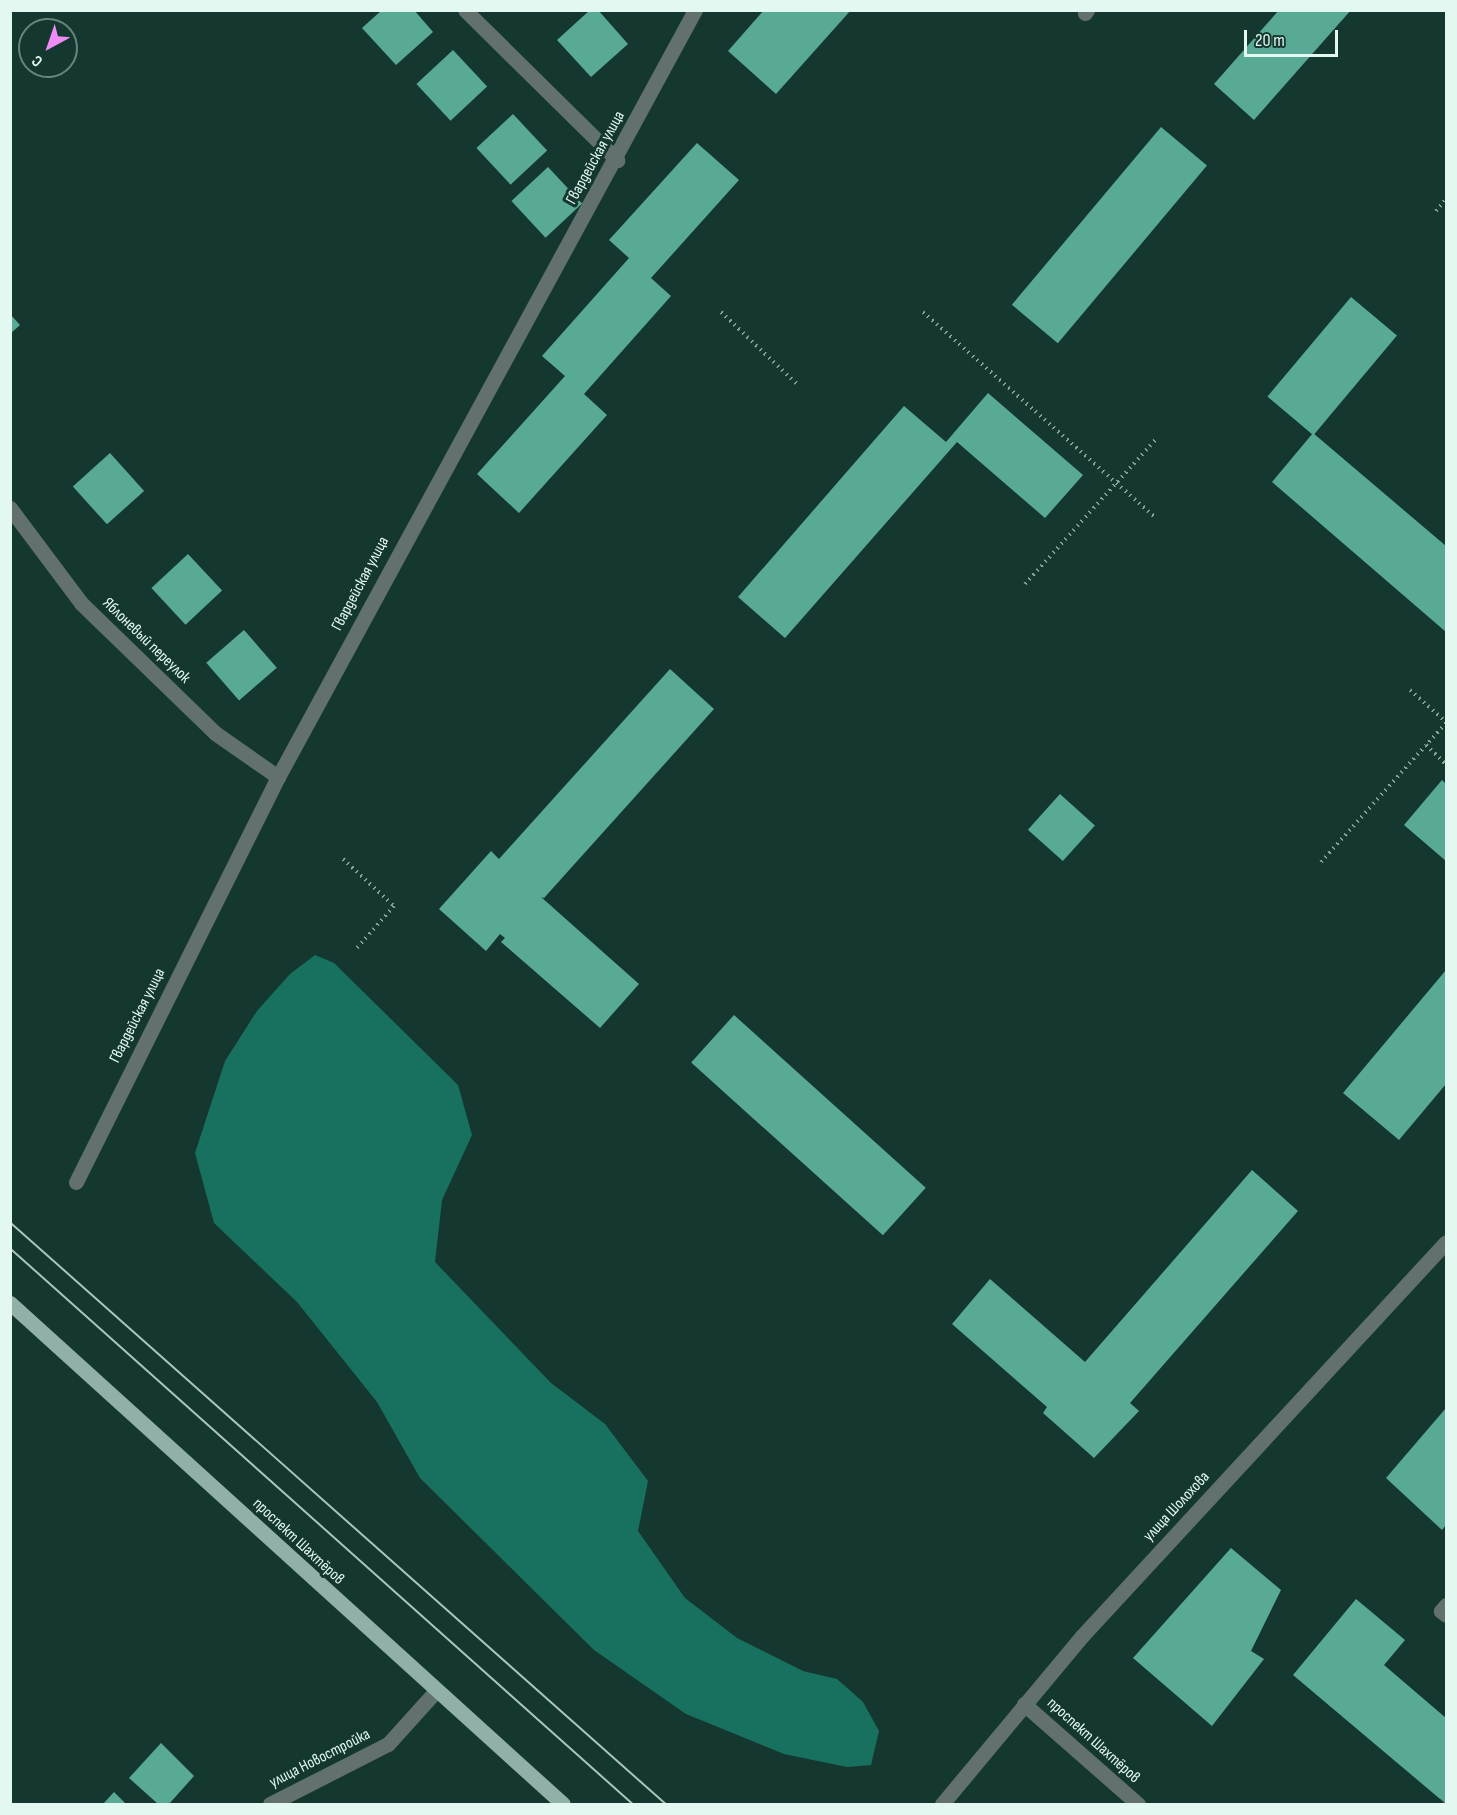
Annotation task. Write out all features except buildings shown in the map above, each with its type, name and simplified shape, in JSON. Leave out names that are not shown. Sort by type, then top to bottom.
[{"type":"main road","name":"проспект Шахтёров","points":[[10,1303],[435,1692],[563,1804]]},
{"type":"street","points":[[465,10],[616,160]]},
{"type":"street","name":"Гвардейская улица","points":[[75,1182],[278,777],[514,338],[616,160],[695,10]]},
{"type":"street","name":"Яблоневый переулок","points":[[10,508],[81,603],[215,733],[278,777]]},
{"type":"street","name":"улица Шолохова","points":[[942,1804],[1024,1704],[1446,1242]]},
{"type":"street","points":[[1446,1605],[1441,1611],[1446,1616]]},
{"type":"street","name":"улица Новостройка","points":[[279,1803],[388,1744],[435,1692]]},
{"type":"street","name":"проспект Шахтёров","points":[[1024,1704],[1138,1804]]},
{"type":"path","points":[[1436,211],[1446,199]]},
{"type":"path","points":[[721,312],[797,384]]},
{"type":"path","points":[[922,312],[1156,518]]},
{"type":"path","points":[[1025,584],[1155,440]]},
{"type":"path","points":[[1321,862],[1446,723],[1410,690]]},
{"type":"path","points":[[1426,745],[1446,764]]},
{"type":"path","points":[[342,860],[394,906],[357,948]]},
{"type":"green space","points":[[315,955],[334,963],[458,1085],[472,1135],[442,1200],[435,1262],[551,1383],[605,1424],[648,1481],[638,1531],[685,1598],[737,1638],[803,1671],[837,1679],[863,1702],[879,1731],[871,1765],[847,1767],[784,1754],[686,1714],[594,1650],[420,1478],[377,1402],[297,1302],[214,1223],[195,1153],[225,1061],[257,1011],[290,974]]},
{"type":"tram line","points":[[10,1222],[666,1804]]},
{"type":"tram line","points":[[10,1248],[633,1804]]}]
